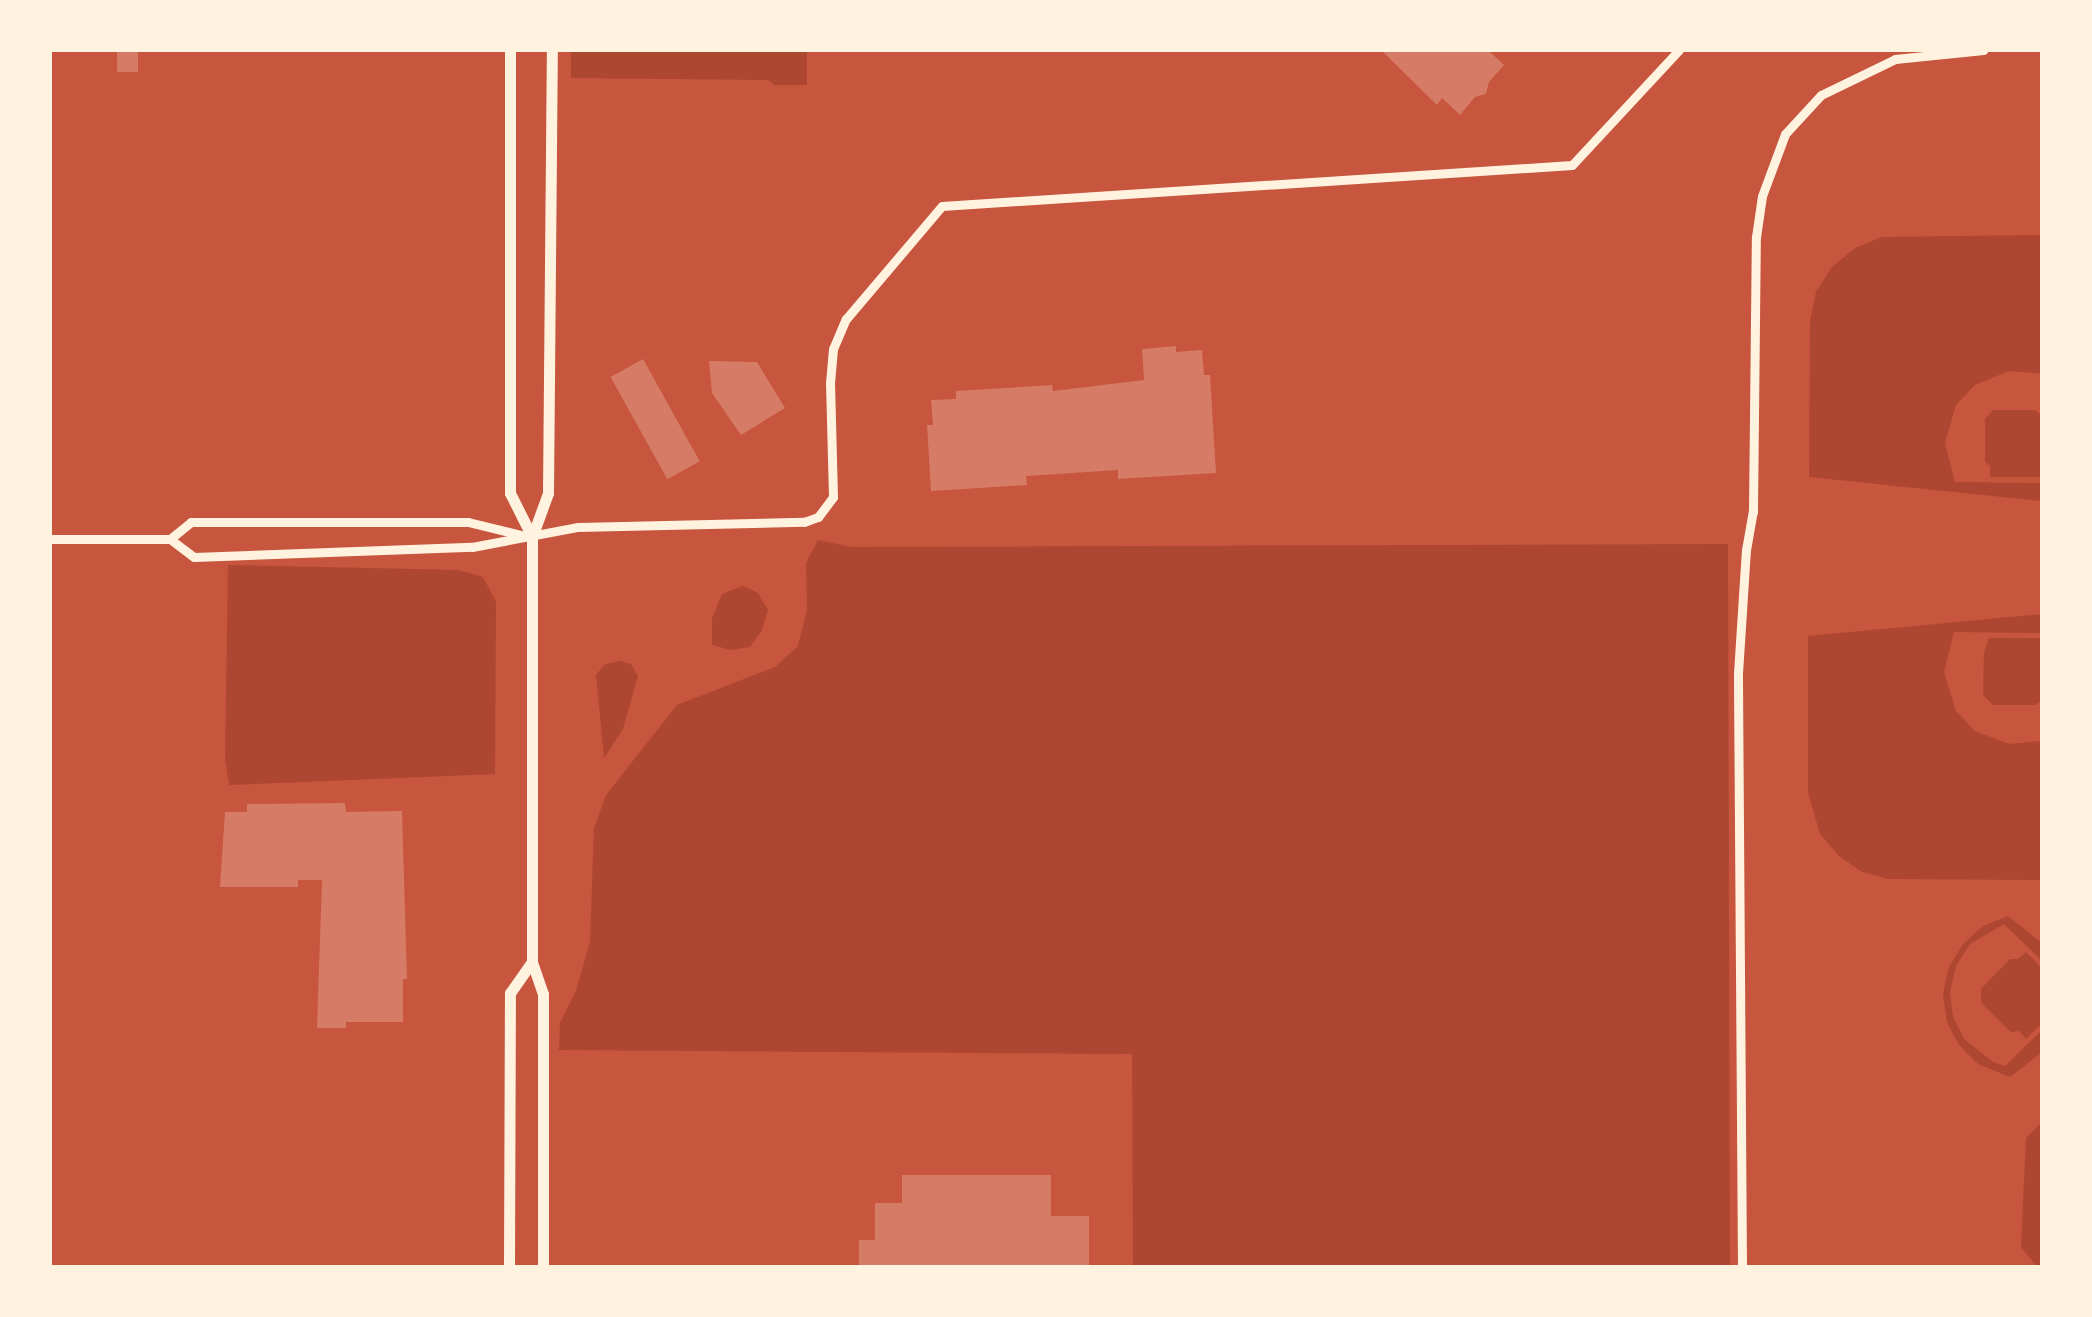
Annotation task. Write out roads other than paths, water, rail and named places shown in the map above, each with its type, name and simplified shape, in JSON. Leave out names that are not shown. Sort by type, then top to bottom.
[{"type":"main road","points":[[510,50],[510,493],[532,537]]},
{"type":"main road","points":[[542,1267],[543,994],[532,962],[532,537],[548,494],[552,50]]},
{"type":"main road","points":[[509,1267],[510,993],[532,962]]},
{"type":"street","points":[[50,539],[170,539],[194,557],[472,547],[578,527],[792,524],[818,517],[833,497],[833,349],[846,319],[942,206],[1572,165],[1679,50]]},
{"type":"street","points":[[1742,1267],[1738,672],[1746,550],[1754,512],[1758,217],[1774,153],[1785,134],[1821,95],[1873,66],[1939,51],[1984,50]]},
{"type":"street","points":[[170,539],[190,522],[468,522],[532,537]]}]
